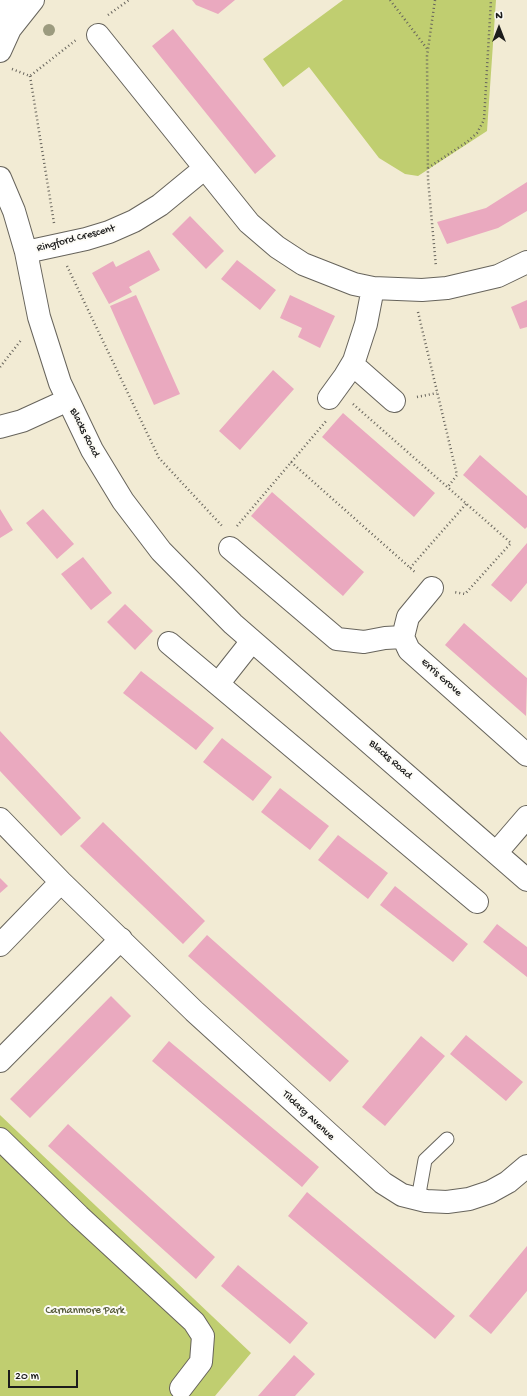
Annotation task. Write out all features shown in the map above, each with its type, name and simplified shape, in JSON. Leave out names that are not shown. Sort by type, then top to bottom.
[{"type":"street","points":[[0,14],[18,0]]},
{"type":"street","points":[[4,60],[10,29],[33,0]]},
{"type":"street","points":[[98,35],[249,223],[277,247],[303,264],[354,284],[373,288],[412,290],[438,289],[498,276],[527,262]]},
{"type":"street","name":"Ringford Crescent","points":[[26,252],[109,232],[134,221],[160,205],[205,168]]},
{"type":"street","name":"Blacks Road","points":[[0,178],[14,211],[26,252],[39,318],[49,351],[68,400],[92,450],[123,501],[161,551],[196,588],[252,641],[527,880]]},
{"type":"street","points":[[329,408],[352,364],[361,343],[373,288]]},
{"type":"street","points":[[352,364],[394,401]]},
{"type":"street","points":[[0,427],[22,421],[68,400]]},
{"type":"street","points":[[230,541],[337,639],[364,642],[385,638],[403,637],[408,617],[432,588]]},
{"type":"street","name":"Erris Grove","points":[[403,637],[409,650],[527,755]]},
{"type":"street","points":[[218,684],[252,641]]},
{"type":"street","points":[[169,643],[477,902]]},
{"type":"street","points":[[496,853],[527,817]]},
{"type":"street","name":"Tildarg Avenue","points":[[0,819],[61,882],[194,1011],[383,1184],[402,1195],[418,1199],[447,1202],[469,1199],[490,1192],[508,1182],[527,1166]]},
{"type":"street","points":[[0,944],[61,882]]},
{"type":"street","points":[[1,1057],[121,939]]},
{"type":"street","points":[[0,1139],[79,1216],[194,1322],[203,1336],[200,1362],[178,1392]]},
{"type":"lane","points":[[418,1199],[425,1160],[447,1139]]},
{"type":"path","points":[[390,0],[428,50]]},
{"type":"path","points":[[435,0],[428,50],[428,168],[438,289]]},
{"type":"path","points":[[428,168],[467,142],[477,133],[484,120],[491,0]]},
{"type":"path","points":[[30,76],[92,27],[98,35]]},
{"type":"path","points":[[4,60],[30,76],[57,245],[159,458],[230,541],[291,462],[329,408]]},
{"type":"path","points":[[412,290],[457,475],[447,488]]},
{"type":"path","points":[[0,366],[39,318]]},
{"type":"path","points":[[291,462],[432,588],[465,594],[511,543],[351,402]]},
{"type":"path","points":[[410,568],[466,504]]},
{"type":"green space","points":[[343,0],[496,0],[487,131],[418,176],[405,174],[379,158],[309,67],[283,87],[263,59]]},
{"type":"green space","name":"Carnanmore Park","points":[[0,1115],[251,1353],[215,1396],[0,1396]]},
{"type":"building","points":[[192,0],[235,0],[218,14],[196,5]]},
{"type":"building","points":[[173,29],[276,156],[255,174],[152,46]]},
{"type":"building","points":[[527,182],[527,211],[498,228],[447,244],[437,222],[486,208]]},
{"type":"building","points":[[190,216],[224,251],[206,269],[172,234]]},
{"type":"building","points":[[149,250],[160,270],[129,287],[132,292],[109,304],[92,273],[113,261],[116,267]]},
{"type":"building","points":[[237,260],[276,290],[260,310],[221,279]]},
{"type":"building","points":[[136,295],[180,394],[154,405],[110,306]]},
{"type":"building","points":[[290,295],[335,316],[320,348],[298,337],[302,328],[280,318]]},
{"type":"building","points":[[527,300],[527,327],[520,329],[511,307]]},
{"type":"building","points":[[273,370],[294,389],[240,450],[219,431]]},
{"type":"building","points":[[343,413],[435,493],[414,517],[322,437]]},
{"type":"building","points":[[480,455],[527,496],[527,527],[525,529],[463,475]]},
{"type":"building","points":[[272,492],[364,572],[343,596],[251,516]]},
{"type":"building","points":[[0,509],[13,530],[0,538]]},
{"type":"building","points":[[43,509],[74,544],[57,559],[26,523]]},
{"type":"building","points":[[527,543],[527,583],[511,602],[491,585]]},
{"type":"building","points":[[83,557],[112,593],[91,610],[61,574]]},
{"type":"building","points":[[125,604],[153,631],[135,650],[107,622]]},
{"type":"building","points":[[464,623],[527,678],[526,716],[445,645]]},
{"type":"building","points":[[141,671],[214,728],[196,750],[123,693]]},
{"type":"building","points":[[0,731],[81,818],[61,836],[0,771]]},
{"type":"building","points":[[222,738],[272,777],[253,801],[203,762]]},
{"type":"building","points":[[280,788],[329,826],[310,850],[261,812]]},
{"type":"building","points":[[103,822],[205,921],[183,944],[80,846]]},
{"type":"building","points":[[338,835],[388,873],[368,899],[318,860]]},
{"type":"building","points":[[0,878],[8,886],[0,893]]},
{"type":"building","points":[[395,886],[468,944],[453,962],[380,905]]},
{"type":"building","points":[[497,924],[527,947],[527,977],[483,942]]},
{"type":"building","points":[[207,935],[349,1061],[330,1082],[188,956]]},
{"type":"building","points":[[111,996],[131,1016],[30,1118],[10,1099]]},
{"type":"building","points":[[466,1035],[523,1082],[506,1101],[450,1054]]},
{"type":"building","points":[[421,1036],[445,1056],[385,1126],[362,1107]]},
{"type":"building","points":[[169,1041],[319,1167],[302,1187],[152,1061]]},
{"type":"building","points":[[68,1124],[215,1257],[196,1279],[48,1146]]},
{"type":"building","points":[[307,1192],[455,1316],[435,1339],[288,1216]]},
{"type":"building","points":[[527,1246],[527,1291],[491,1334],[469,1316]]},
{"type":"building","points":[[238,1265],[308,1323],[290,1344],[221,1286]]},
{"type":"building","points":[[294,1355],[315,1374],[295,1396],[258,1396]]}]
